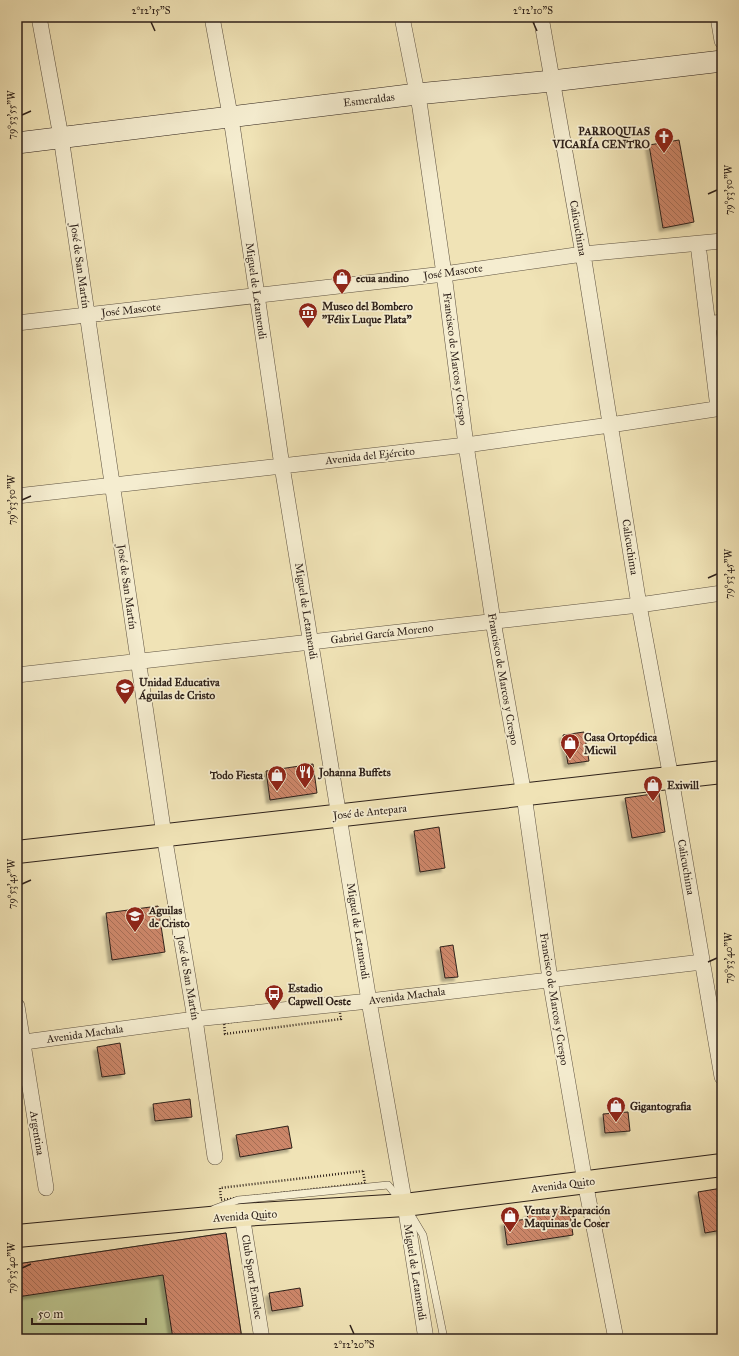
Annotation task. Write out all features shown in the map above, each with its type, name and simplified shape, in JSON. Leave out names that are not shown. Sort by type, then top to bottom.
[{"type":"main road","name":"Esmeraldas","points":[[553,88],[722,61]]},
{"type":"main road","name":"Esmeraldas","points":[[17,143],[62,143],[418,101],[553,88],[722,75]]},
{"type":"main road","name":"Esmeraldas","points":[[17,155],[62,143]]},
{"type":"main road","name":"José de Antepara","points":[[17,852],[722,772]]},
{"type":"main road","name":"Avenida Quito","points":[[17,1236],[242,1215],[404,1205],[722,1166]]},
{"type":"street","name":"José de San Martín","points":[[39,17],[62,143],[164,835],[195,1019],[216,1157]]},
{"type":"street","name":"Miguel de Letamendi","points":[[212,17],[232,124],[282,466],[369,1001],[426,1339]]},
{"type":"street","name":"Francisco de Marcos y Crespo","points":[[402,17],[418,101],[444,274],[466,445],[493,621],[524,795],[550,979],[585,1182],[616,1339]]},
{"type":"street","name":"Calicuchima","points":[[541,17],[583,254],[639,606],[671,778],[722,1077]]},
{"type":"street","points":[[718,17],[722,41]]},
{"type":"street","name":"José Mascote","points":[[17,323],[444,274],[583,254],[722,241]]},
{"type":"street","points":[[698,244],[715,323],[720,408]]},
{"type":"street","name":"Avenida del Ejército","points":[[17,496],[466,445],[720,408]]},
{"type":"street","name":"Gabriel García Moreno","points":[[17,675],[639,606],[722,593]]},
{"type":"street","name":"Avenida Machala","points":[[20,1043],[195,1019],[369,1001],[702,962]]},
{"type":"street","name":"Argentina","points":[[17,1006],[20,1043],[46,1188]]},
{"type":"street","name":"Club Sport Emelec","points":[[242,1215],[262,1339]]},
{"type":"lane","name":"Avenida Quito","points":[[181,1221],[238,1200],[388,1185],[404,1205]]},
{"type":"lane","name":"Miguel de Letamendi","points":[[404,1205],[423,1235],[444,1339]]},
{"type":"green space","points":[[226,1233],[242,1339],[17,1339],[17,1264]]},
{"type":"building","points":[[679,140],[694,222],[663,228],[649,145]]},
{"type":"building","points":[[584,732],[589,761],[568,764],[563,735]]},
{"type":"building","points":[[313,764],[317,793],[270,800],[266,771]]},
{"type":"building","points":[[659,793],[665,832],[632,838],[625,798]]},
{"type":"building","points":[[439,827],[445,868],[420,872],[414,831]]},
{"type":"building","name":"Aguilas de Cristo","points":[[158,906],[165,952],[112,960],[106,913]]},
{"type":"building","points":[[453,945],[458,977],[445,978],[440,947]]},
{"type":"building","points":[[120,1043],[125,1074],[102,1077],[97,1047]]},
{"type":"building","points":[[190,1099],[192,1117],[155,1121],[153,1104]]},
{"type":"building","name":"Gigantografia","points":[[628,1112],[630,1131],[605,1133],[603,1114]]},
{"type":"building","points":[[288,1126],[292,1148],[240,1157],[236,1135]]},
{"type":"building","points":[[722,1188],[722,1230],[705,1233],[698,1192]]},
{"type":"building","points":[[569,1207],[573,1235],[507,1245],[504,1222],[528,1219],[527,1214]]},
{"type":"building","points":[[226,1233],[242,1339],[173,1339],[163,1275],[17,1297],[17,1264]]},
{"type":"building","points":[[300,1288],[303,1306],[272,1311],[269,1293]]},
{"type":"place","name":"PARROQUIAS VICARÍA CENTRO","points":[[664,154]]},
{"type":"place","name":"ecua andino","points":[[342,295]]},
{"type":"place","name":"Museo del Bombero \"Félix Luque Plata\"","points":[[308,329]]},
{"type":"place","name":"Unidad Educativa Águilas de Cristo","points":[[125,705]]},
{"type":"place","name":"Casa Ortopédica Micwil","points":[[570,760]]},
{"type":"place","name":"Johanna Buffets","points":[[305,789]]},
{"type":"place","name":"Todo Fiesta","points":[[277,792]]},
{"type":"place","name":"Exiwill","points":[[653,802]]},
{"type":"place","name":"Aguilas de Cristo","points":[[135,933]]},
{"type":"place","name":"Estadio Capwell Oeste","points":[[274,1011]]},
{"type":"place","name":"Gigantografia","points":[[616,1123]]},
{"type":"place","name":"Venta y Reparación Maquinas de Coser","points":[[510,1233]]}]
